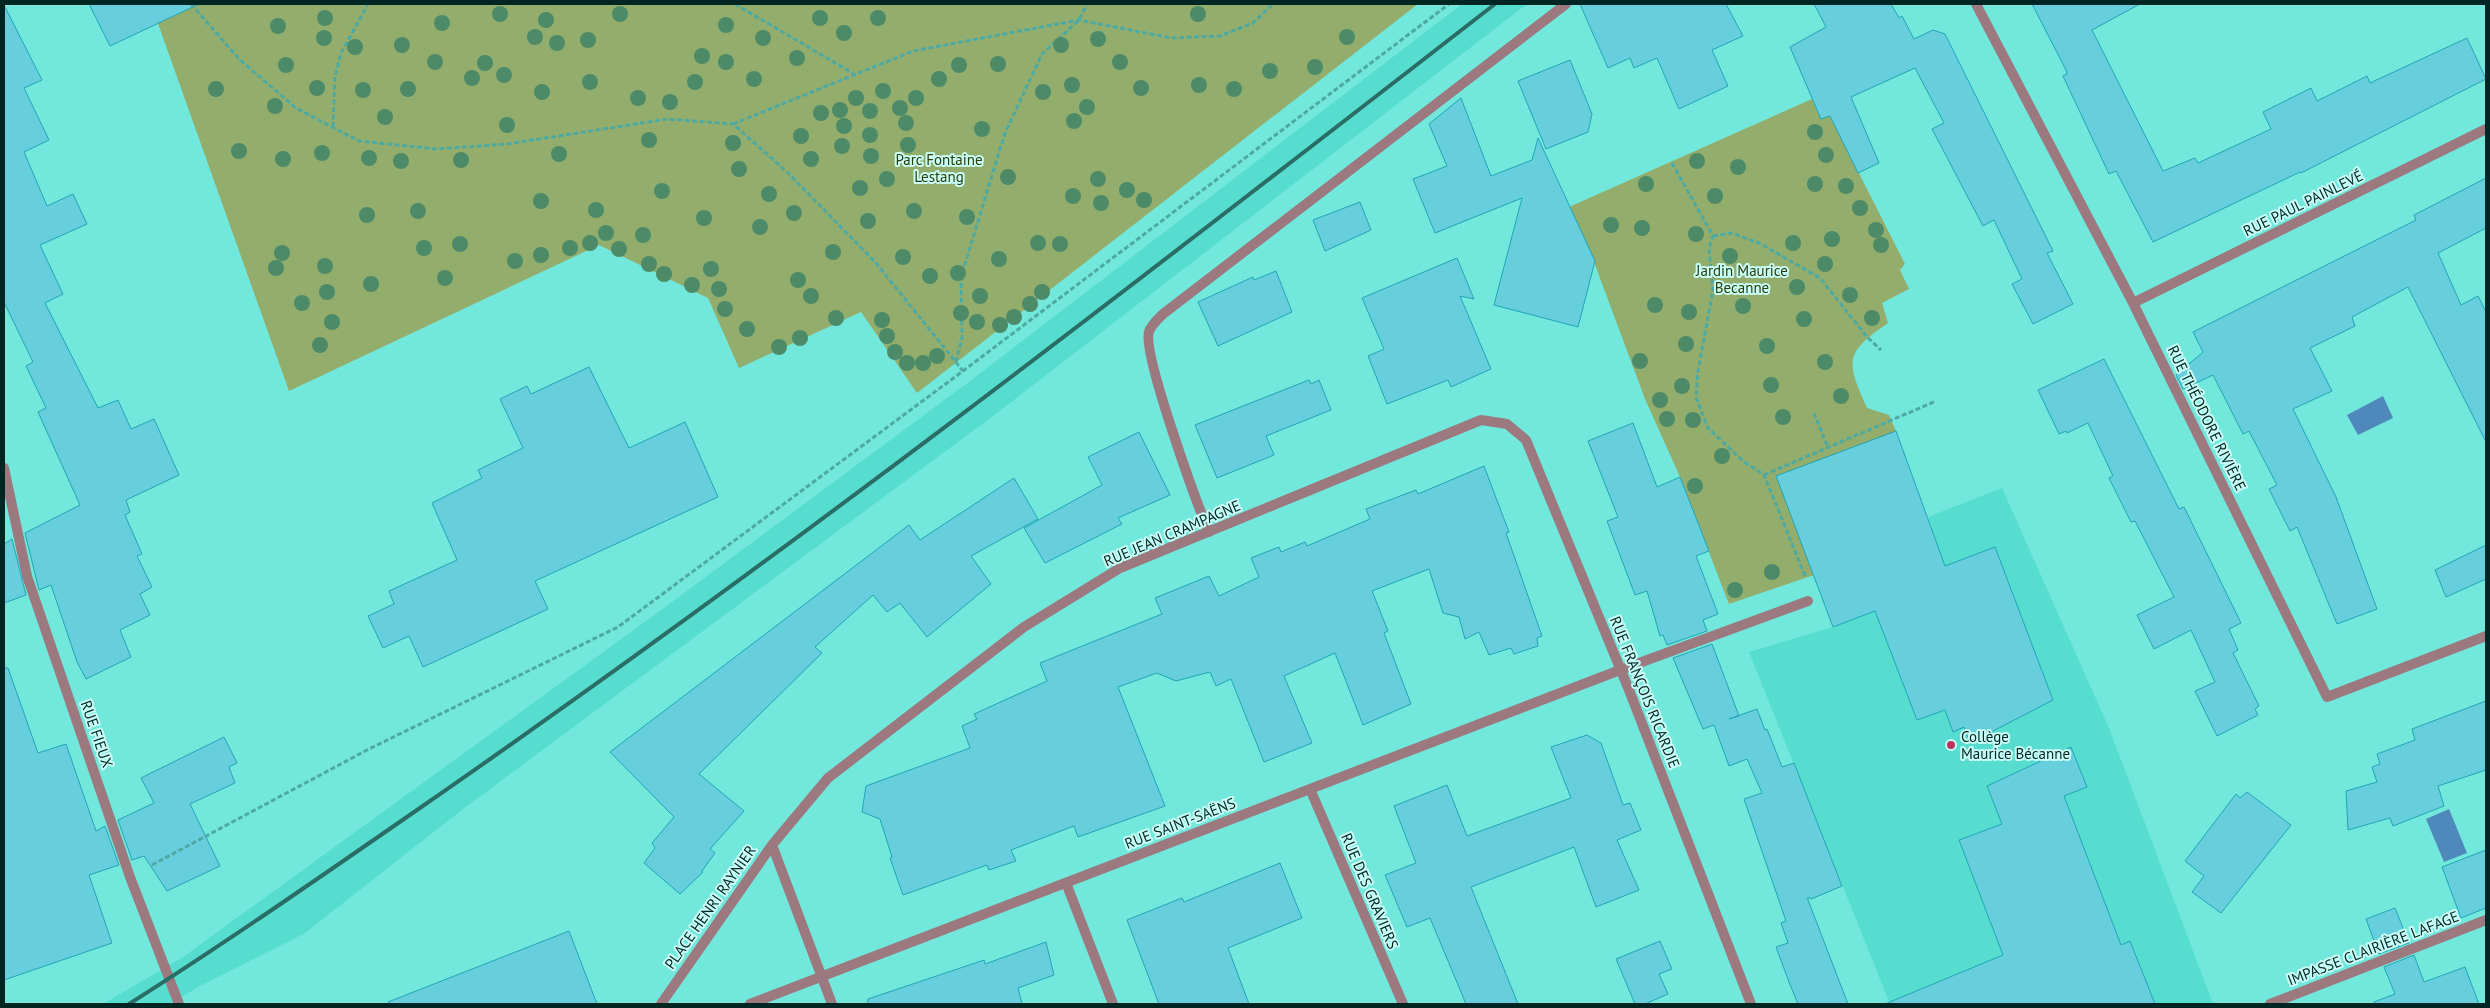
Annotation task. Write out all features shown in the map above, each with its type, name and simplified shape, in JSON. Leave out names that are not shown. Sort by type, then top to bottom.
[{"type":"street","points":[[1209,532],[1196,502],[1150,358],[1149,332],[1154,323],[1566,4]]},
{"type":"street","name":"RUE THÉODORE RIVIÈRE","points":[[1976,4],[2133,303],[2328,697],[2486,636]]},
{"type":"street","name":"RUE PAUL PAINLEVÉ","points":[[2133,303],[2486,129]]},
{"type":"street","name":"RUE JEAN CRAMPAGNE","points":[[772,845],[828,778],[1024,627],[1120,568],[1481,420]]},
{"type":"street","name":"RUE FRANÇOIS RICARDIE","points":[[1481,420],[1507,424],[1526,440],[1620,670],[1751,1004]]},
{"type":"street","name":"RUE FIEUX","points":[[4,468],[27,576],[130,877],[179,1004]]},
{"type":"street","name":"RUE SAINT-SAËNS","points":[[750,1004],[1620,670],[1808,601]]},
{"type":"street","name":"RUE DES GRAVIERS","points":[[1310,789],[1403,1004]]},
{"type":"street","name":"PLACE HENRI RAYNIER","points":[[772,845],[832,1004]]},
{"type":"street","name":"PLACE HENRI RAYNIER","points":[[661,1004],[772,845]]},
{"type":"street","points":[[1066,883],[1113,1004]]},
{"type":"street","name":"IMPASSE CLAIRIÈRE LAFAGE","points":[[2270,1004],[2486,920]]},
{"type":"path","points":[[191,4],[246,66],[296,108],[359,141],[436,149],[507,144],[668,119],[733,124],[912,51],[1079,20],[1171,38],[1220,36],[1253,23],[1273,4]]},
{"type":"path","points":[[333,127],[337,68],[341,53],[368,4]]},
{"type":"path","points":[[735,4],[854,74]]},
{"type":"path","points":[[956,362],[962,338],[961,277],[1005,133],[1042,54],[1079,20],[1087,4]]},
{"type":"path","points":[[130,877],[367,750],[618,627],[964,371],[1449,4]]},
{"type":"path","points":[[733,124],[786,172],[876,263],[964,371]]},
{"type":"path","points":[[1672,163],[1713,236],[1709,248],[1714,290],[1698,371],[1696,397],[1708,428],[1743,461],[1764,475],[1806,578]]},
{"type":"path","points":[[1713,236],[1731,233],[1759,243],[1820,278],[1867,337],[1881,350]]},
{"type":"path","points":[[1764,475],[1936,401]]},
{"type":"path","points":[[1814,413],[1828,448]]},
{"type":"shaded area","points":[[1462,4],[1527,4],[997,413],[463,809],[305,933],[200,986],[170,1004],[103,1004],[183,957],[657,613],[970,381]]},
{"type":"shaded area","points":[[2383,396],[2393,418],[2358,435],[2347,415]]},
{"type":"shaded area","name":"Collège Maurice Bécanne","points":[[2002,488],[2109,728],[2213,1004],[1890,1004],[1749,652],[1833,627],[1944,585],[1924,531],[1932,528],[1928,517]]},
{"type":"shaded area","points":[[2449,809],[2467,853],[2444,862],[2426,819]]},
{"type":"green space","name":"Parc Fontaine Lestang","points":[[151,4],[1418,4],[917,393],[861,312],[739,368],[708,298],[599,245],[289,391]]},
{"type":"green space","name":"Jardin Maurice Becanne","points":[[1812,99],[1821,119],[1830,116],[1905,264],[1900,270],[1909,289],[1882,303],[1888,323],[1863,342],[1853,359],[1855,379],[1867,408],[1889,415],[1896,431],[1814,575],[1729,604],[1680,477],[1645,399],[1591,254],[1569,207]]},
{"type":"building","points":[[89,4],[199,4],[110,46]]},
{"type":"building","points":[[1580,4],[1726,4],[1743,36],[1712,50],[1728,86],[1679,109],[1657,58],[1634,68],[1630,58],[1608,68]]},
{"type":"building","points":[[1814,4],[1891,4],[1899,18],[1902,16],[1914,39],[1933,30],[1945,34],[2053,251],[2047,253],[2073,304],[2033,324],[2012,284],[2022,279],[1994,220],[1983,226],[1932,129],[1944,123],[1915,68],[1851,97],[1879,163],[1858,173],[1830,116],[1821,119],[1790,47],[1826,27]]},
{"type":"building","points":[[2032,4],[2140,4],[2092,30],[2163,171],[2195,158],[2198,163],[2271,129],[2263,112],[2311,88],[2317,101],[2367,76],[2370,83],[2467,38],[2486,79],[2301,173],[2153,242],[2116,171],[2109,174],[2063,76],[2067,74],[2066,70]]},
{"type":"building","points":[[4,5],[42,80],[24,88],[49,140],[24,152],[47,206],[73,194],[87,224],[40,245],[63,294],[45,303],[98,408],[118,400],[131,429],[154,419],[179,475],[126,500],[130,512],[125,515],[142,554],[137,556],[152,587],[140,594],[150,615],[120,630],[131,657],[86,679],[77,662],[51,585],[39,590],[25,533],[80,505],[38,412],[46,408],[26,366],[33,362],[4,302]]},
{"type":"building","points":[[1570,60],[1592,114],[1588,132],[1546,149],[1518,81]]},
{"type":"building","points":[[1461,98],[1491,176],[1532,160],[1538,138],[1595,261],[1578,327],[1494,305],[1522,198],[1435,233],[1413,179],[1447,166],[1429,124]]},
{"type":"building","points":[[2486,178],[2486,228],[2438,253],[2461,305],[2478,296],[2486,312],[2486,442],[2408,287],[2352,317],[2355,326],[2310,348],[2332,391],[2293,409],[2336,497],[2377,609],[2337,624],[2297,527],[2290,531],[2269,489],[2277,485],[2249,431],[2243,434],[2213,375],[2183,389],[2176,375],[2203,352],[2193,332],[2416,220],[2414,215]]},
{"type":"building","points":[[1360,202],[1371,230],[1325,251],[1313,220]]},
{"type":"building","points":[[1457,258],[1474,299],[1460,296],[1491,369],[1451,387],[1448,380],[1387,404],[1368,356],[1384,349],[1362,298]]},
{"type":"building","points":[[1276,271],[1292,312],[1218,346],[1198,302],[1253,277],[1254,280]]},
{"type":"building","points":[[2104,359],[2179,509],[2184,507],[2241,623],[2229,629],[2238,650],[2233,653],[2259,706],[2255,709],[2258,715],[2217,736],[2195,691],[2215,682],[2191,630],[2154,649],[2137,615],[2174,597],[2135,521],[2131,522],[2109,478],[2113,476],[2088,423],[2067,433],[2066,431],[2059,434],[2038,390]]},
{"type":"building","points":[[589,367],[629,448],[685,422],[718,497],[535,581],[548,609],[423,667],[409,636],[383,648],[368,616],[394,604],[389,591],[457,560],[432,503],[482,478],[478,470],[523,448],[500,399],[527,386],[531,394]]},
{"type":"building","points":[[1309,380],[1311,384],[1319,380],[1331,410],[1266,436],[1274,455],[1217,478],[1195,425]]},
{"type":"building","points":[[1633,423],[1657,487],[1680,477],[1709,551],[1696,556],[1718,614],[1703,620],[1707,631],[1667,645],[1663,635],[1660,636],[1647,591],[1635,595],[1607,521],[1618,517],[1588,441]]},
{"type":"building","points":[[1896,431],[1945,566],[1995,547],[2053,700],[1970,743],[1964,727],[1953,732],[1945,710],[1917,720],[1875,611],[1833,627],[1776,476]]},
{"type":"building","points":[[1139,432],[1170,495],[1118,518],[1122,524],[1045,563],[1024,528],[1102,485],[1088,457]]},
{"type":"building","points":[[1484,466],[1509,532],[1506,533],[1542,636],[1537,638],[1538,646],[1514,654],[1511,648],[1489,655],[1479,632],[1465,639],[1459,617],[1443,613],[1429,569],[1372,591],[1388,631],[1384,633],[1411,704],[1363,725],[1335,653],[1284,676],[1312,743],[1264,762],[1231,679],[1216,686],[1210,672],[1176,681],[1157,673],[1118,687],[1165,806],[1078,837],[1074,826],[1011,850],[1016,861],[989,870],[987,865],[903,895],[890,858],[892,857],[880,819],[862,812],[866,786],[970,748],[962,726],[977,719],[974,714],[1047,681],[1040,663],[1162,614],[1155,598],[1209,576],[1219,596],[1259,577],[1251,558],[1279,547],[1281,552],[1305,542],[1307,546],[1370,519],[1366,509],[1416,490],[1418,494]]},
{"type":"building","points":[[1014,478],[1038,519],[971,556],[991,584],[927,637],[900,603],[887,612],[873,595],[815,647],[822,653],[699,774],[744,811],[710,849],[715,853],[703,872],[680,894],[644,863],[655,848],[652,843],[674,817],[610,752],[909,525],[920,540]]},
{"type":"building","points":[[12,539],[26,595],[4,603],[4,544]]},
{"type":"building","points":[[2486,545],[2486,579],[2446,597],[2435,570]]},
{"type":"building","points":[[1712,644],[1739,715],[1757,709],[1782,767],[1794,763],[1842,886],[1811,899],[1808,897],[1808,900],[1848,1004],[1798,1004],[1789,982],[1776,947],[1788,943],[1781,923],[1786,921],[1744,799],[1762,793],[1747,759],[1729,766],[1714,725],[1703,729],[1673,658]]},
{"type":"building","points":[[4,668],[8,668],[38,753],[66,744],[96,831],[105,826],[119,865],[89,875],[112,943],[4,980]]},
{"type":"building","points":[[2486,701],[2486,770],[2438,786],[2444,806],[2393,826],[2390,818],[2348,830],[2346,791],[2377,782],[2372,767],[2380,764],[2377,754],[2415,740],[2412,729]]},
{"type":"building","points":[[1587,735],[1601,743],[1623,805],[1630,803],[1641,830],[1617,840],[1639,890],[1596,907],[1574,847],[1471,887],[1518,1004],[1466,1004],[1430,918],[1407,927],[1385,875],[1416,863],[1394,806],[1447,785],[1467,836],[1571,798],[1551,747]]},
{"type":"building","points":[[224,737],[237,763],[229,767],[235,783],[190,804],[220,866],[167,891],[144,856],[132,860],[118,820],[154,803],[141,778]]},
{"type":"building","points":[[2071,747],[2087,787],[2064,796],[2121,945],[2130,941],[2155,1004],[1885,1004],[2003,955],[1959,840],[2002,824],[1987,786]]},
{"type":"building","points":[[2247,792],[2291,825],[2221,913],[2192,892],[2204,876],[2185,861],[2236,794],[2240,798]]},
{"type":"building","points":[[2486,850],[2486,908],[2461,918],[2442,867]]},
{"type":"building","points":[[1280,863],[1302,918],[1228,948],[1249,1004],[1159,1004],[1127,920],[1182,898],[1184,902]]},
{"type":"building","points":[[2395,908],[2409,943],[2379,954],[2366,919]]},
{"type":"building","points":[[569,931],[597,1004],[389,1004],[388,1002]]},
{"type":"building","points":[[1660,941],[1672,969],[1659,974],[1668,994],[1645,1004],[1635,1004],[1616,959]]},
{"type":"building","points":[[1046,942],[1054,975],[1018,988],[1022,1004],[868,1004],[868,999],[984,960],[985,964]]},
{"type":"building","points":[[2414,955],[2424,982],[2465,967],[2479,1004],[2374,1004],[2374,1002],[2395,994],[2384,967]]},
{"type":"railway","points":[[129,1004],[370,843],[682,622],[1091,316],[1495,4]]},
{"type":"place","name":"Collège Maurice Bécanne","points":[[1951,745]]}]
